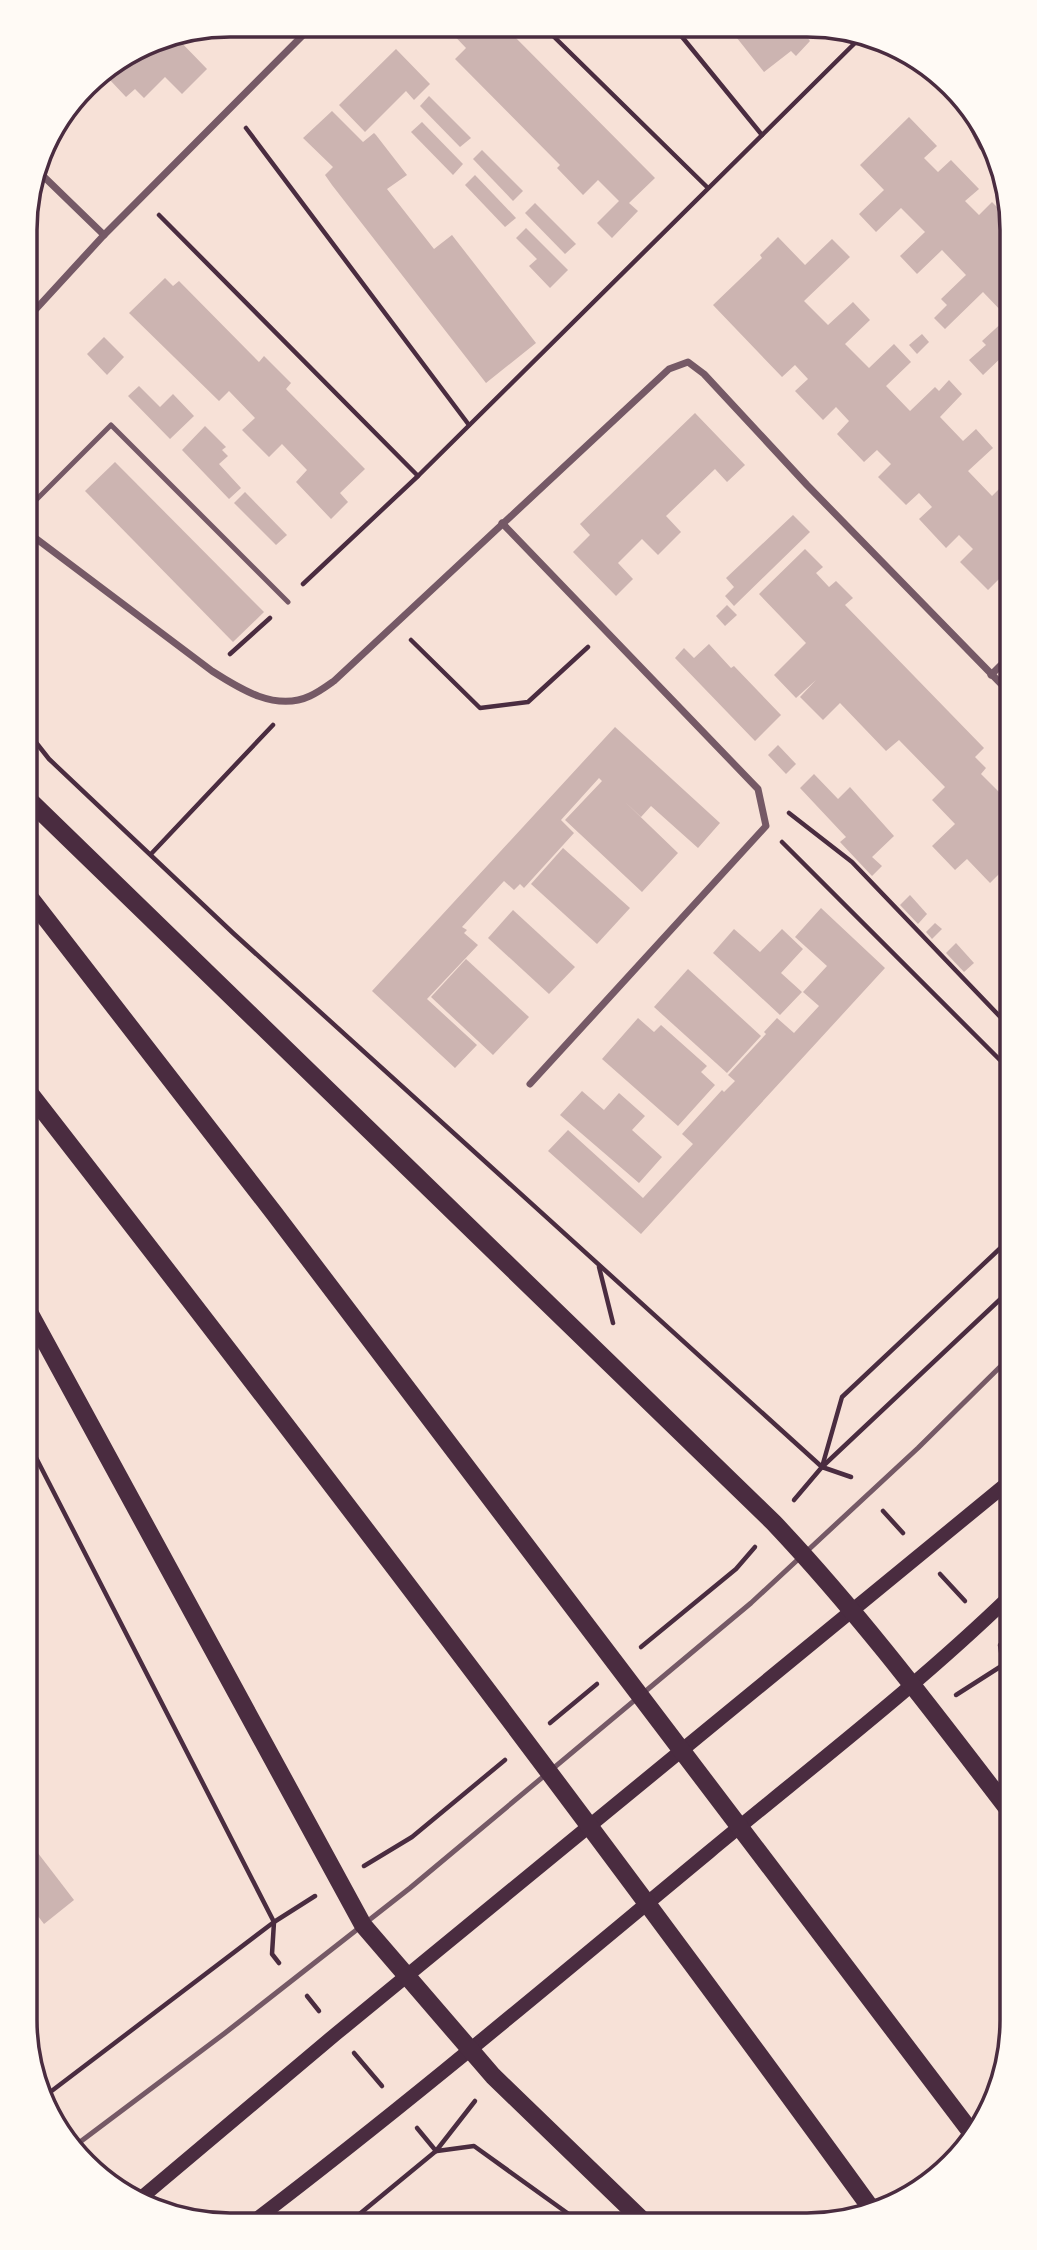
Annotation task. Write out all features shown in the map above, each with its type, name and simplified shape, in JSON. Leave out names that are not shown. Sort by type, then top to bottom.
[{"type":"main road","points":[[37,808],[804,1555],[913,1684],[1000,1799]]},
{"type":"main road","points":[[37,907],[274,1213],[968,2128]]},
{"type":"main road","points":[[37,1103],[670,1931],[868,2203]]},
{"type":"main road","points":[[37,1327],[363,1925],[494,2076],[634,2213]]},
{"type":"main road","points":[[145,2194],[475,1919],[1000,1489]]},
{"type":"main road","points":[[265,2213],[363,2138],[913,1684],[1000,1605]]},
{"type":"street","points":[[37,308],[141,197],[301,37]]},
{"type":"street","points":[[44,177],[104,235]]},
{"type":"street","points":[[37,539],[241,690],[264,699],[308,697],[334,681],[396,625],[669,369],[688,362],[704,374],[1000,683]]},
{"type":"street","points":[[502,523],[758,789],[766,827],[530,1084]]},
{"type":"street","points":[[991,675],[1000,666]]},
{"type":"lane","points":[[37,499],[111,425],[288,601]]},
{"type":"lane","points":[[80,2142],[363,1925],[751,1604],[918,1448],[1000,1367]]},
{"type":"path","points":[[553,37],[708,188]]},
{"type":"path","points":[[682,37],[762,135]]},
{"type":"path","points":[[212,671],[418,476],[855,43]]},
{"type":"path","points":[[230,108],[469,425]]},
{"type":"path","points":[[141,197],[418,476]]},
{"type":"path","points":[[396,625],[480,708],[528,702],[605,631]]},
{"type":"path","points":[[151,854],[270,731],[288,700]]},
{"type":"path","points":[[37,744],[49,760],[233,933],[822,1467]]},
{"type":"path","points":[[758,789],[852,862],[1000,1017]]},
{"type":"path","points":[[766,827],[1000,1060]]},
{"type":"path","points":[[822,1467],[842,1397],[1000,1248]]},
{"type":"path","points":[[822,1467],[1000,1299]]},
{"type":"path","points":[[37,1460],[274,1922],[51,2091]]},
{"type":"path","points":[[634,1653],[729,1574]]},
{"type":"path","points":[[550,1723],[603,1679]]},
{"type":"path","points":[[412,1837],[508,1758]]},
{"type":"path","points":[[361,2213],[436,2151],[474,2146],[567,2213]]},
{"type":"building","points":[[456,37],[515,37],[655,178],[629,203],[638,211],[612,238],[597,223],[619,201],[598,180],[583,195],[557,168],[560,165],[455,59],[466,48]]},
{"type":"building","points":[[736,37],[807,37],[810,41],[796,56],[791,51],[764,72]]},
{"type":"building","points":[[182,43],[207,69],[182,94],[165,77],[144,98],[135,89],[126,97],[110,80],[144,57]]},
{"type":"building","points":[[396,49],[430,84],[414,100],[406,91],[365,132],[339,105]]},
{"type":"building","points":[[429,96],[471,138],[460,147],[420,106]]},
{"type":"building","points":[[332,111],[363,142],[374,133],[376,135],[407,175],[387,189],[434,249],[452,235],[536,343],[486,383],[332,185],[325,175],[333,167],[303,138]]},
{"type":"building","points":[[909,117],[937,146],[924,158],[938,172],[951,160],[979,189],[965,201],[979,215],[992,202],[999,209],[1000,310],[983,292],[945,329],[934,318],[947,305],[941,299],[966,275],[942,250],[917,274],[900,256],[925,232],[901,208],[876,232],[859,214],[884,190],[860,165]]},
{"type":"building","points":[[422,122],[463,164],[453,175],[411,132]]},
{"type":"building","points":[[482,150],[523,191],[513,201],[473,159]]},
{"type":"building","points":[[475,175],[516,218],[505,227],[465,185]]},
{"type":"building","points":[[535,203],[576,244],[565,254],[525,213]]},
{"type":"building","points":[[526,228],[568,270],[550,288],[529,266],[537,259],[516,238]]},
{"type":"building","points":[[778,237],[805,265],[832,239],[850,257],[804,301],[828,325],[853,302],[870,320],[845,344],[869,368],[894,344],[911,362],[886,386],[910,411],[935,387],[939,391],[949,380],[962,394],[940,417],[963,441],[976,429],[993,448],[968,471],[992,496],[1000,488],[1000,578],[988,590],[960,562],[973,549],[959,535],[946,548],[919,519],[932,507],[919,493],[906,505],[878,477],[891,464],[877,450],[864,462],[837,434],[849,421],[836,407],[823,420],[795,391],[808,379],[795,365],[782,377],[713,305],[762,258],[760,255]]},
{"type":"building","points":[[165,278],[173,286],[179,281],[259,362],[264,356],[291,383],[286,389],[365,469],[340,493],[348,502],[331,519],[296,482],[307,470],[282,444],[269,457],[242,430],[255,418],[229,391],[219,401],[129,313]]},
{"type":"building","points":[[1000,324],[1000,359],[983,375],[969,360],[986,345],[982,341]]},
{"type":"building","points":[[922,334],[929,342],[917,354],[909,345]]},
{"type":"building","points":[[104,337],[124,357],[107,375],[87,354]]},
{"type":"building","points":[[139,386],[160,407],[173,394],[194,416],[170,439],[128,396]]},
{"type":"building","points":[[695,413],[745,465],[727,482],[715,469],[666,516],[681,532],[658,555],[642,539],[618,563],[633,579],[616,596],[573,552],[590,535],[580,524]]},
{"type":"building","points":[[205,426],[226,447],[222,450],[228,456],[219,464],[241,488],[229,499],[182,450]]},
{"type":"building","points":[[115,462],[264,612],[233,642],[85,491]]},
{"type":"building","points":[[245,492],[287,535],[276,545],[234,503]]},
{"type":"building","points":[[793,515],[810,532],[734,606],[725,596],[734,587],[726,578]]},
{"type":"building","points":[[805,549],[823,567],[816,573],[829,587],[836,581],[853,598],[845,605],[984,748],[975,757],[986,768],[981,774],[1000,793],[1000,873],[990,883],[967,859],[955,870],[932,846],[955,824],[932,800],[945,787],[899,740],[886,751],[840,703],[823,720],[800,697],[816,680],[796,698],[774,675],[806,643],[759,594]]},
{"type":"building","points":[[727,605],[737,615],[725,626],[716,616]]},
{"type":"building","points":[[709,644],[781,715],[755,741],[675,658],[684,648],[694,658]]},
{"type":"building","points":[[615,727],[720,823],[698,848],[651,806],[641,817],[623,800],[678,853],[642,892],[565,820],[602,781],[599,778],[561,820],[574,833],[524,888],[520,884],[514,890],[504,881],[462,927],[467,930],[464,933],[478,945],[427,999],[477,1045],[455,1068],[372,991]]},
{"type":"building","points":[[778,745],[796,764],[786,774],[768,755]]},
{"type":"building","points":[[814,774],[838,799],[850,787],[894,836],[872,857],[882,866],[872,876],[840,842],[846,837],[800,788]]},
{"type":"building","points":[[563,848],[630,908],[597,944],[531,884]]},
{"type":"building","points":[[910,895],[927,914],[918,924],[900,905]]},
{"type":"building","points":[[821,908],[885,968],[641,1234],[548,1151],[568,1130],[643,1198],[693,1144],[682,1134],[722,1090],[724,1092],[735,1081],[728,1075],[766,1034],[764,1032],[777,1018],[794,1033],[819,1006],[803,992],[827,966],[795,937]]},
{"type":"building","points":[[513,910],[575,967],[549,994],[488,938]]},
{"type":"building","points":[[935,923],[942,929],[932,939],[926,932]]},
{"type":"building","points":[[734,929],[760,952],[782,929],[803,949],[781,973],[802,992],[780,1015],[713,953]]},
{"type":"building","points":[[956,943],[974,963],[964,972],[946,953]]},
{"type":"building","points":[[466,959],[529,1017],[493,1055],[431,997]]},
{"type":"building","points":[[688,969],[761,1036],[727,1073],[654,1007]]},
{"type":"building","points":[[638,1018],[654,1032],[661,1025],[707,1066],[701,1072],[715,1085],[678,1126],[602,1059]]},
{"type":"building","points":[[582,1091],[604,1110],[619,1093],[645,1116],[632,1130],[662,1157],[639,1183],[560,1115]]},
{"type":"building","points":[[37,1852],[74,1900],[44,1924],[37,1915]]}]
